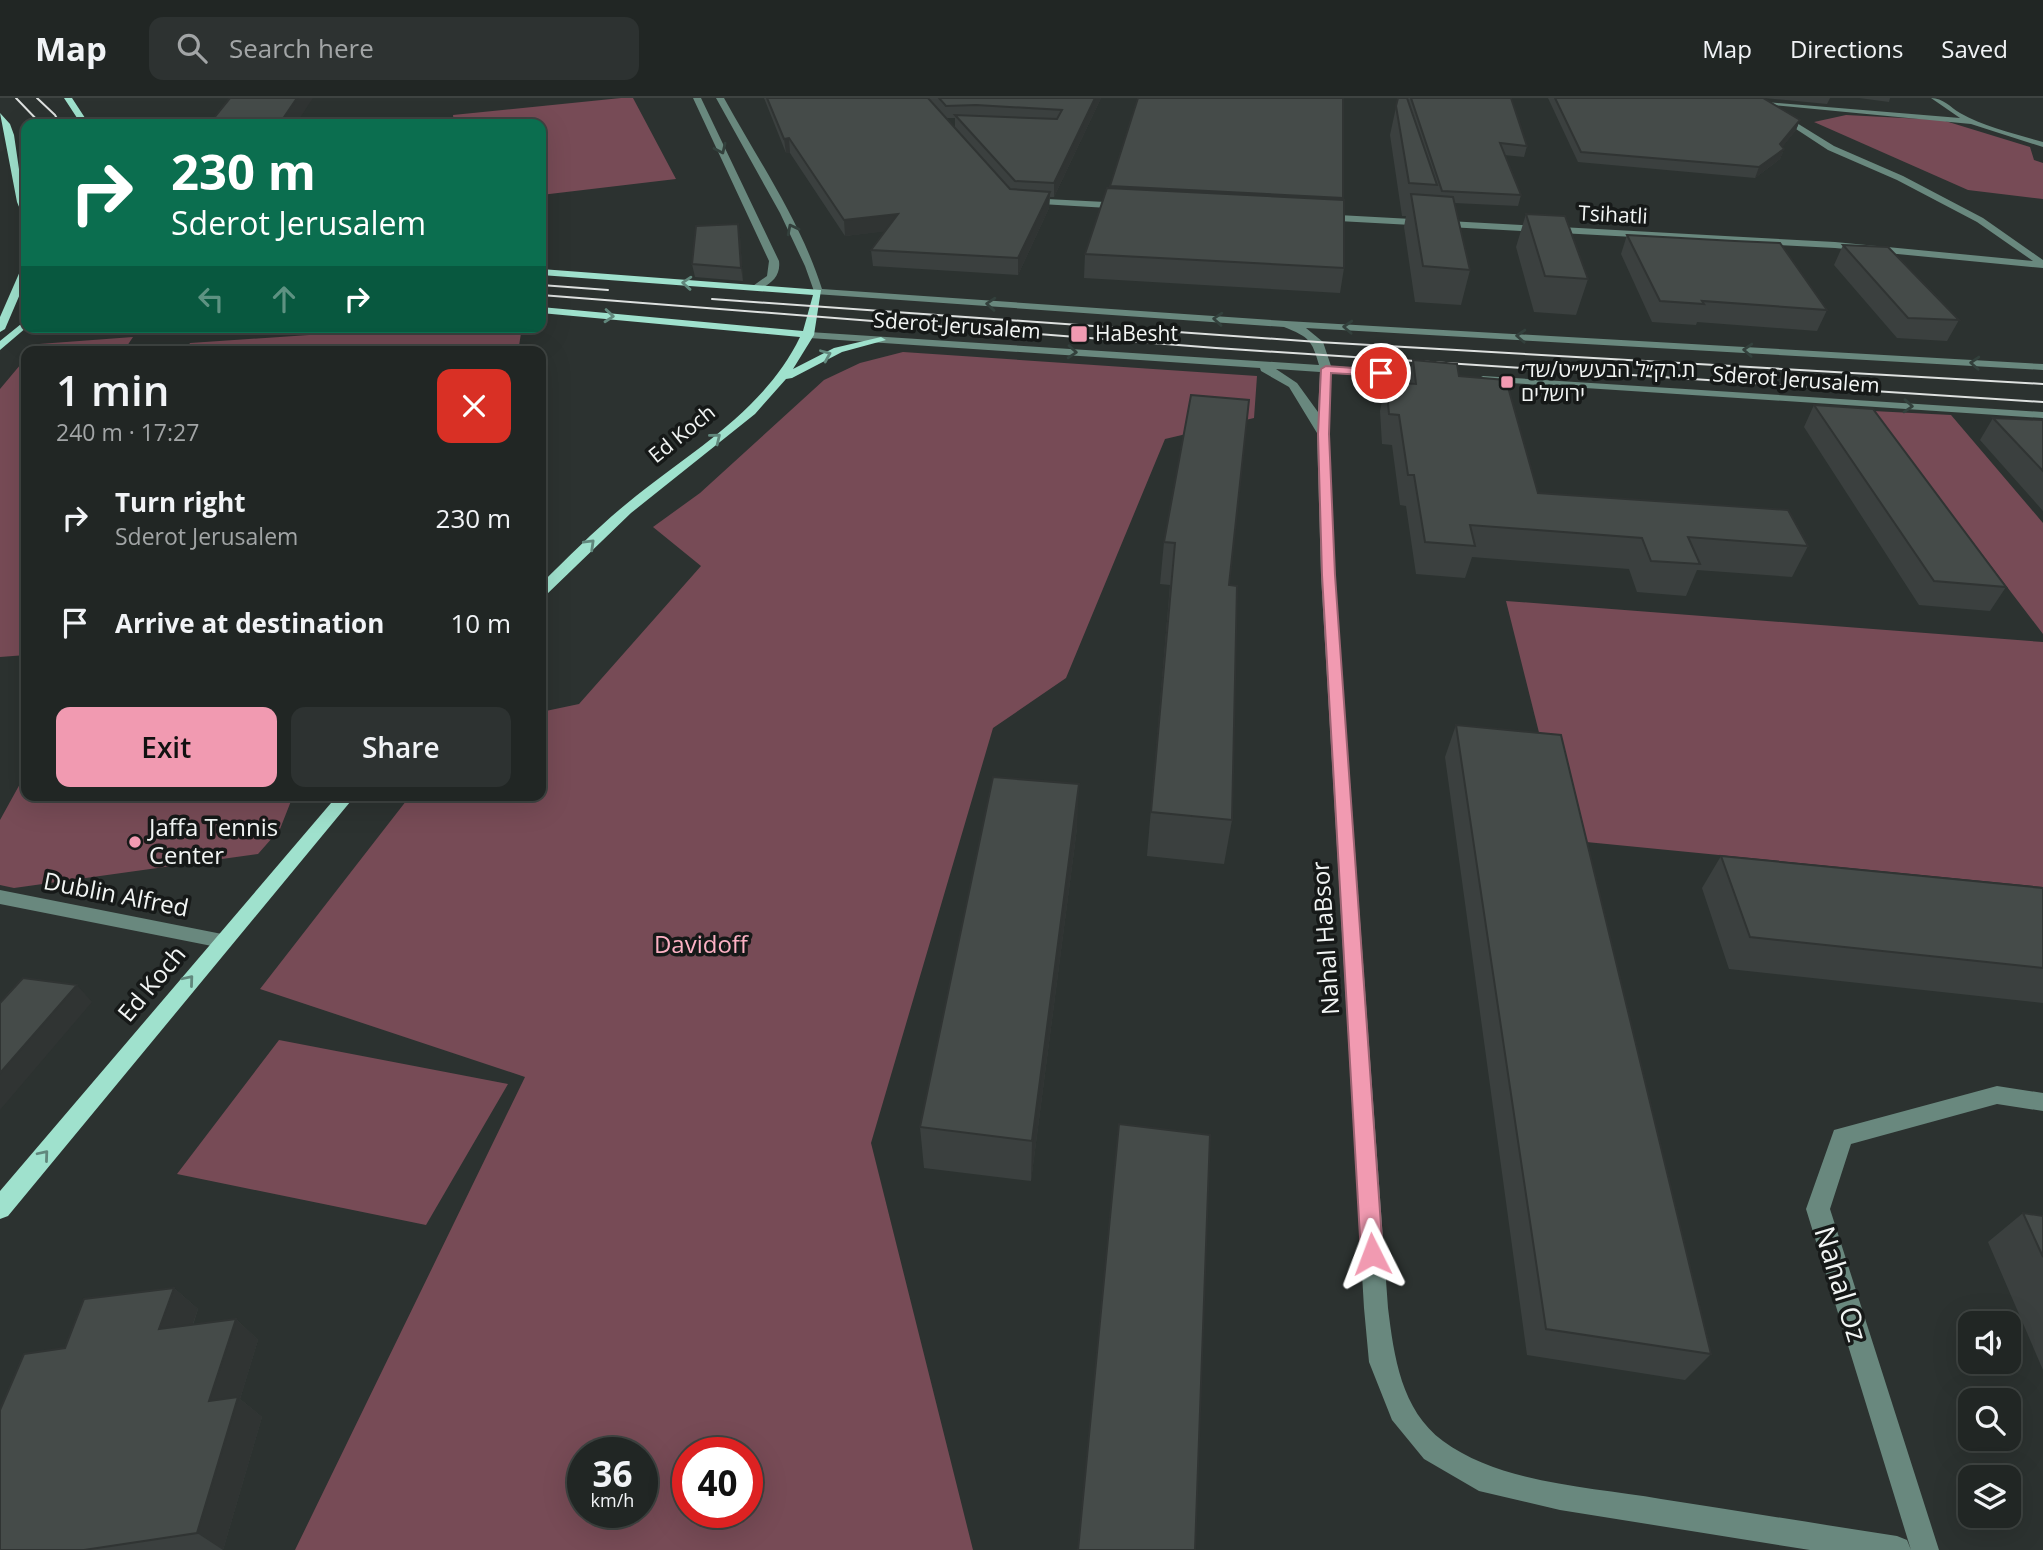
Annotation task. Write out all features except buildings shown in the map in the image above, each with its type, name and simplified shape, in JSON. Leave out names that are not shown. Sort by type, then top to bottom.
[{"type":"main road","points":[[68,98],[82,119]]},
{"type":"main road","points":[[0,115],[10,130],[21,205]]},
{"type":"main road","name":"Sderot Jerusalem","points":[[546,272],[818,292]]},
{"type":"main road","points":[[0,329],[21,281]]},
{"type":"main road","name":"Ed Koch","points":[[546,587],[617,518],[746,415],[777,384],[809,335],[818,292]]},
{"type":"main road","name":"Sderot Jerusalem","points":[[546,310],[809,335]]},
{"type":"main road","points":[[0,347],[21,328]]},
{"type":"main road","points":[[777,384],[825,355],[881,340]]},
{"type":"main road","name":"Ed Koch","points":[[0,1208],[222,941],[344,801]]},
{"type":"street","points":[[697,98],[774,261],[775,267],[770,280],[755,288]]},
{"type":"street","points":[[720,98],[789,224],[810,267],[818,292]]},
{"type":"street","points":[[1837,98],[1839,110]]},
{"type":"street","points":[[1935,98],[1950,110],[2041,150]]},
{"type":"street","points":[[1975,122],[1760,103],[1831,148],[1900,177],[1980,219],[2043,264]]},
{"type":"street","points":[[1012,200],[1137,207]]},
{"type":"street","name":"Tsihatli","points":[[1304,216],[1438,220],[1835,245],[2043,264]]},
{"type":"street","name":"Sderot Jerusalem","points":[[818,292],[1286,324],[2043,367]]},
{"type":"street","name":"Nahal HaBsor","points":[[1286,324],[1306,332],[1318,342],[1326,369],[1323,434],[1328,575],[1376,1308],[1382,1362],[1401,1410],[1415,1431],[1433,1450],[1489,1481],[1574,1498],[1897,1550]]},
{"type":"street","name":"Sderot Jerusalem","points":[[809,335],[1450,377]]},
{"type":"street","name":"Nahal HaBsor","points":[[1230,363],[1271,370],[1291,382],[1304,396],[1323,434]]},
{"type":"street","name":"Sderot Jerusalem","points":[[1464,378],[2043,415]]},
{"type":"street","name":"Dublin Alfred","points":[[0,897],[222,941]]},
{"type":"street","name":"Nahal Oz","points":[[1925,1550],[1818,1209],[1842,1137],[1997,1095],[2043,1102]]},
{"type":"green space","points":[[633,98],[676,179],[546,194],[546,119],[453,119],[453,115]]},
{"type":"green space","points":[[1846,115],[1942,120],[2030,147],[2034,160],[2043,163],[2043,199],[1968,190],[1814,122]]},
{"type":"green space","points":[[338,333],[521,333],[519,346],[188,346],[190,343]]},
{"type":"green space","points":[[133,337],[127,346],[37,346]]},
{"type":"green space","name":"Davidoff","points":[[903,352],[1257,376],[1254,418],[1165,439],[1066,678],[993,728],[871,1143],[973,1550],[295,1550],[525,1077],[260,989],[406,801],[546,801],[546,711],[579,704],[701,566],[653,527],[700,493],[824,380],[860,363]]},
{"type":"green space","points":[[21,364],[21,655],[0,657],[0,389]]},
{"type":"green space","points":[[1873,411],[1951,415],[2043,523],[2043,634]]},
{"type":"green space","points":[[1506,601],[2043,642],[2043,887],[1566,840]]},
{"type":"green space","name":"Jaffa Tennis Center","points":[[21,782],[21,801],[291,801],[280,829],[258,854],[14,888],[0,885],[0,820]]},
{"type":"green space","points":[[279,1040],[508,1084],[426,1225],[177,1174]]},
{"type":"tram line","points":[[16,98],[36,119]]},
{"type":"tram line","points":[[37,98],[57,119]]},
{"type":"tram line","points":[[546,285],[608,290]]},
{"type":"tram line","points":[[546,295],[1216,348],[2043,402]]},
{"type":"tram line","points":[[712,299],[1318,342],[2043,384]]},
{"type":"place","name":"HaBesht","points":[[1079,334]]},
{"type":"place","name":"ת.רק״ל הבעש״ט/שד׳ ירושלים","points":[[1507,382]]},
{"type":"place","name":"Jaffa Tennis Center","points":[[135,842]]},
{"type":"route","points":[[1372,1254],[1328,575],[1323,434],[1326,369],[1381,373]]}]
